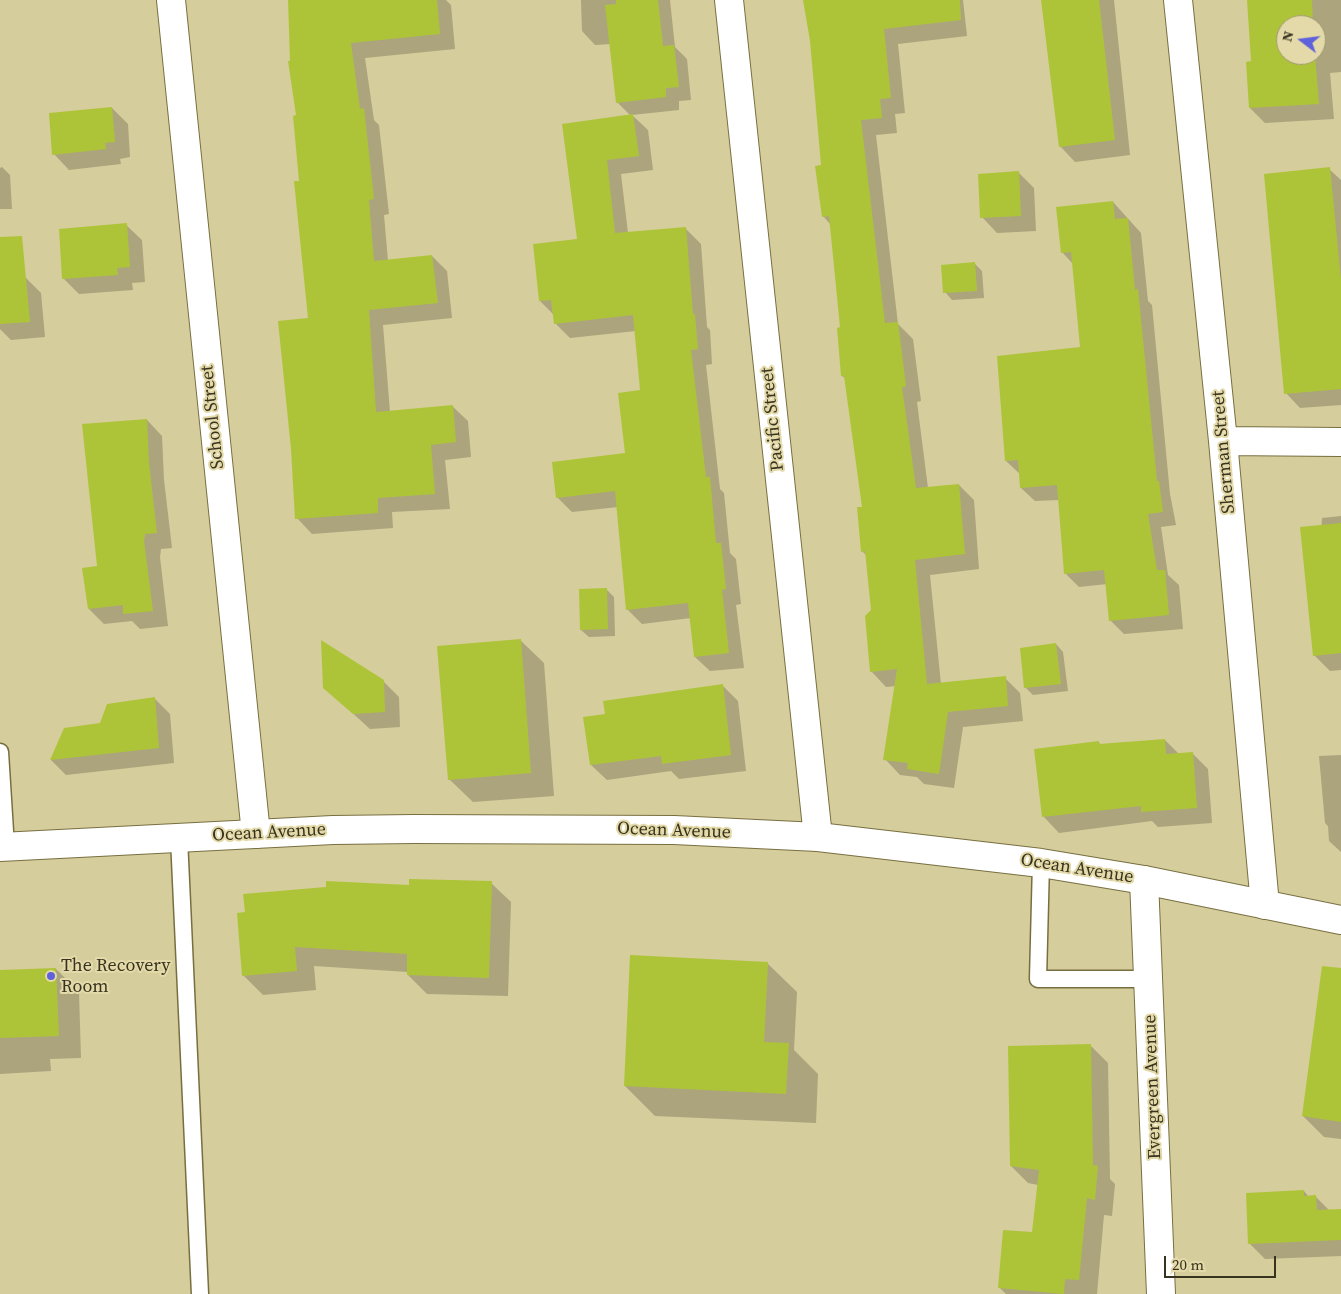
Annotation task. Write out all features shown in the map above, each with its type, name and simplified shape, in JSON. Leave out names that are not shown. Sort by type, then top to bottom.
[{"type":"street","name":"School Street","points":[[171,0],[256,834]]},
{"type":"street","name":"Pacific Street","points":[[729,0],[818,837]]},
{"type":"street","name":"Sherman Street","points":[[1178,0],[1223,441],[1266,905]]},
{"type":"street","points":[[1223,441],[1341,442]]},
{"type":"street","name":"Ocean Avenue","points":[[3,847],[333,830],[674,830],[818,837],[1041,863],[1144,880],[1341,920]]},
{"type":"street","name":"Evergreen Avenue","points":[[1144,880],[1161,1294]]},
{"type":"lane","points":[[0,755],[3,847]]},
{"type":"lane","points":[[180,838],[200,1294]]},
{"type":"lane","points":[[1041,863],[1038,979],[1149,979]]},
{"type":"building","points":[[288,0],[437,0],[440,34],[351,43],[360,109],[364,108],[374,199],[369,200],[374,261],[432,255],[438,303],[369,310],[376,412],[453,405],[456,442],[431,445],[435,494],[378,498],[378,513],[295,519],[291,449],[278,321],[308,318],[294,181],[299,181],[293,116],[296,115],[288,61],[290,61]]},
{"type":"building","points":[[616,0],[658,0],[663,46],[674,45],[679,87],[666,88],[666,97],[616,103],[605,5],[616,4]]},
{"type":"building","points":[[803,0],[960,0],[961,20],[884,29],[891,98],[880,99],[882,118],[861,120],[885,323],[898,322],[906,386],[902,387],[916,488],[959,484],[965,554],[915,560],[927,684],[1006,676],[1008,706],[948,712],[939,774],[907,769],[908,763],[883,760],[897,669],[870,672],[865,616],[871,610],[865,551],[861,552],[857,507],[862,507],[844,376],[841,376],[837,328],[840,327],[829,216],[822,217],[815,166],[821,165],[810,41]]},
{"type":"building","points":[[1041,0],[1099,0],[1115,140],[1059,147]]},
{"type":"building","points":[[1247,0],[1312,0],[1313,15],[1276,15],[1276,65],[1316,65],[1319,104],[1249,108],[1246,62],[1251,61]]},
{"type":"building","points":[[112,107],[115,142],[105,143],[106,149],[52,155],[49,113]]},
{"type":"building","points":[[633,114],[639,156],[607,160],[615,233],[686,227],[693,314],[695,314],[698,349],[691,350],[706,477],[710,477],[716,543],[721,543],[726,589],[722,590],[729,653],[694,657],[688,603],[626,610],[615,491],[556,498],[552,462],[625,453],[618,393],[640,390],[633,315],[554,324],[551,300],[539,301],[533,244],[577,239],[562,124]]},
{"type":"building","points":[[1330,167],[1341,280],[1341,389],[1284,394],[1264,174]]},
{"type":"building","points":[[1019,171],[1021,216],[980,218],[978,174]]},
{"type":"building","points":[[1113,201],[1115,219],[1128,218],[1135,290],[1138,289],[1157,481],[1159,481],[1163,512],[1148,514],[1157,570],[1165,570],[1169,615],[1109,621],[1104,570],[1064,574],[1057,485],[1020,488],[1018,460],[1005,461],[997,356],[1080,347],[1071,252],[1061,253],[1056,207]]},
{"type":"building","points":[[127,223],[130,267],[117,268],[118,275],[62,279],[59,229]]},
{"type":"building","points":[[22,236],[30,322],[0,324],[0,237]]},
{"type":"building","points":[[975,262],[977,291],[943,293],[941,265]]},
{"type":"building","points":[[147,419],[149,463],[157,533],[145,534],[144,541],[153,611],[123,614],[123,605],[88,609],[82,568],[97,566],[82,424]]},
{"type":"building","points":[[1341,523],[1341,653],[1313,656],[1300,527]]},
{"type":"building","points":[[607,588],[608,629],[580,630],[579,589]]},
{"type":"building","points":[[521,639],[531,773],[448,780],[437,646]]},
{"type":"building","points":[[321,640],[384,680],[385,712],[353,714],[323,688]]},
{"type":"building","points":[[1056,643],[1061,684],[1024,688],[1020,648]]},
{"type":"building","points":[[723,684],[731,755],[662,764],[661,756],[590,765],[583,717],[605,714],[603,701]]},
{"type":"building","points":[[155,697],[159,748],[50,760],[64,728],[100,723],[107,704]]},
{"type":"building","points":[[1165,739],[1166,754],[1193,752],[1197,808],[1141,812],[1141,806],[1042,817],[1034,749],[1099,741],[1099,744]]},
{"type":"building","points":[[409,879],[492,881],[489,978],[407,975],[407,954],[295,947],[297,971],[242,976],[237,913],[245,912],[243,894],[326,887],[326,881],[409,885]]},
{"type":"building","points":[[630,955],[768,962],[764,1042],[789,1043],[786,1094],[624,1086]]},
{"type":"building","points":[[1322,966],[1341,968],[1341,1122],[1302,1116]]},
{"type":"building","points":[[56,968],[59,1036],[0,1038],[0,970]]},
{"type":"building","points":[[1091,1044],[1093,1165],[1098,1166],[1095,1200],[1087,1198],[1079,1280],[1065,1279],[1064,1294],[998,1288],[1003,1230],[1032,1232],[1039,1170],[1010,1166],[1008,1046]]},
{"type":"building","points":[[1304,1190],[1304,1196],[1316,1195],[1317,1210],[1341,1209],[1341,1240],[1248,1244],[1246,1193]]},
{"type":"place","name":"The Recovery Room","points":[[51,976]]}]
